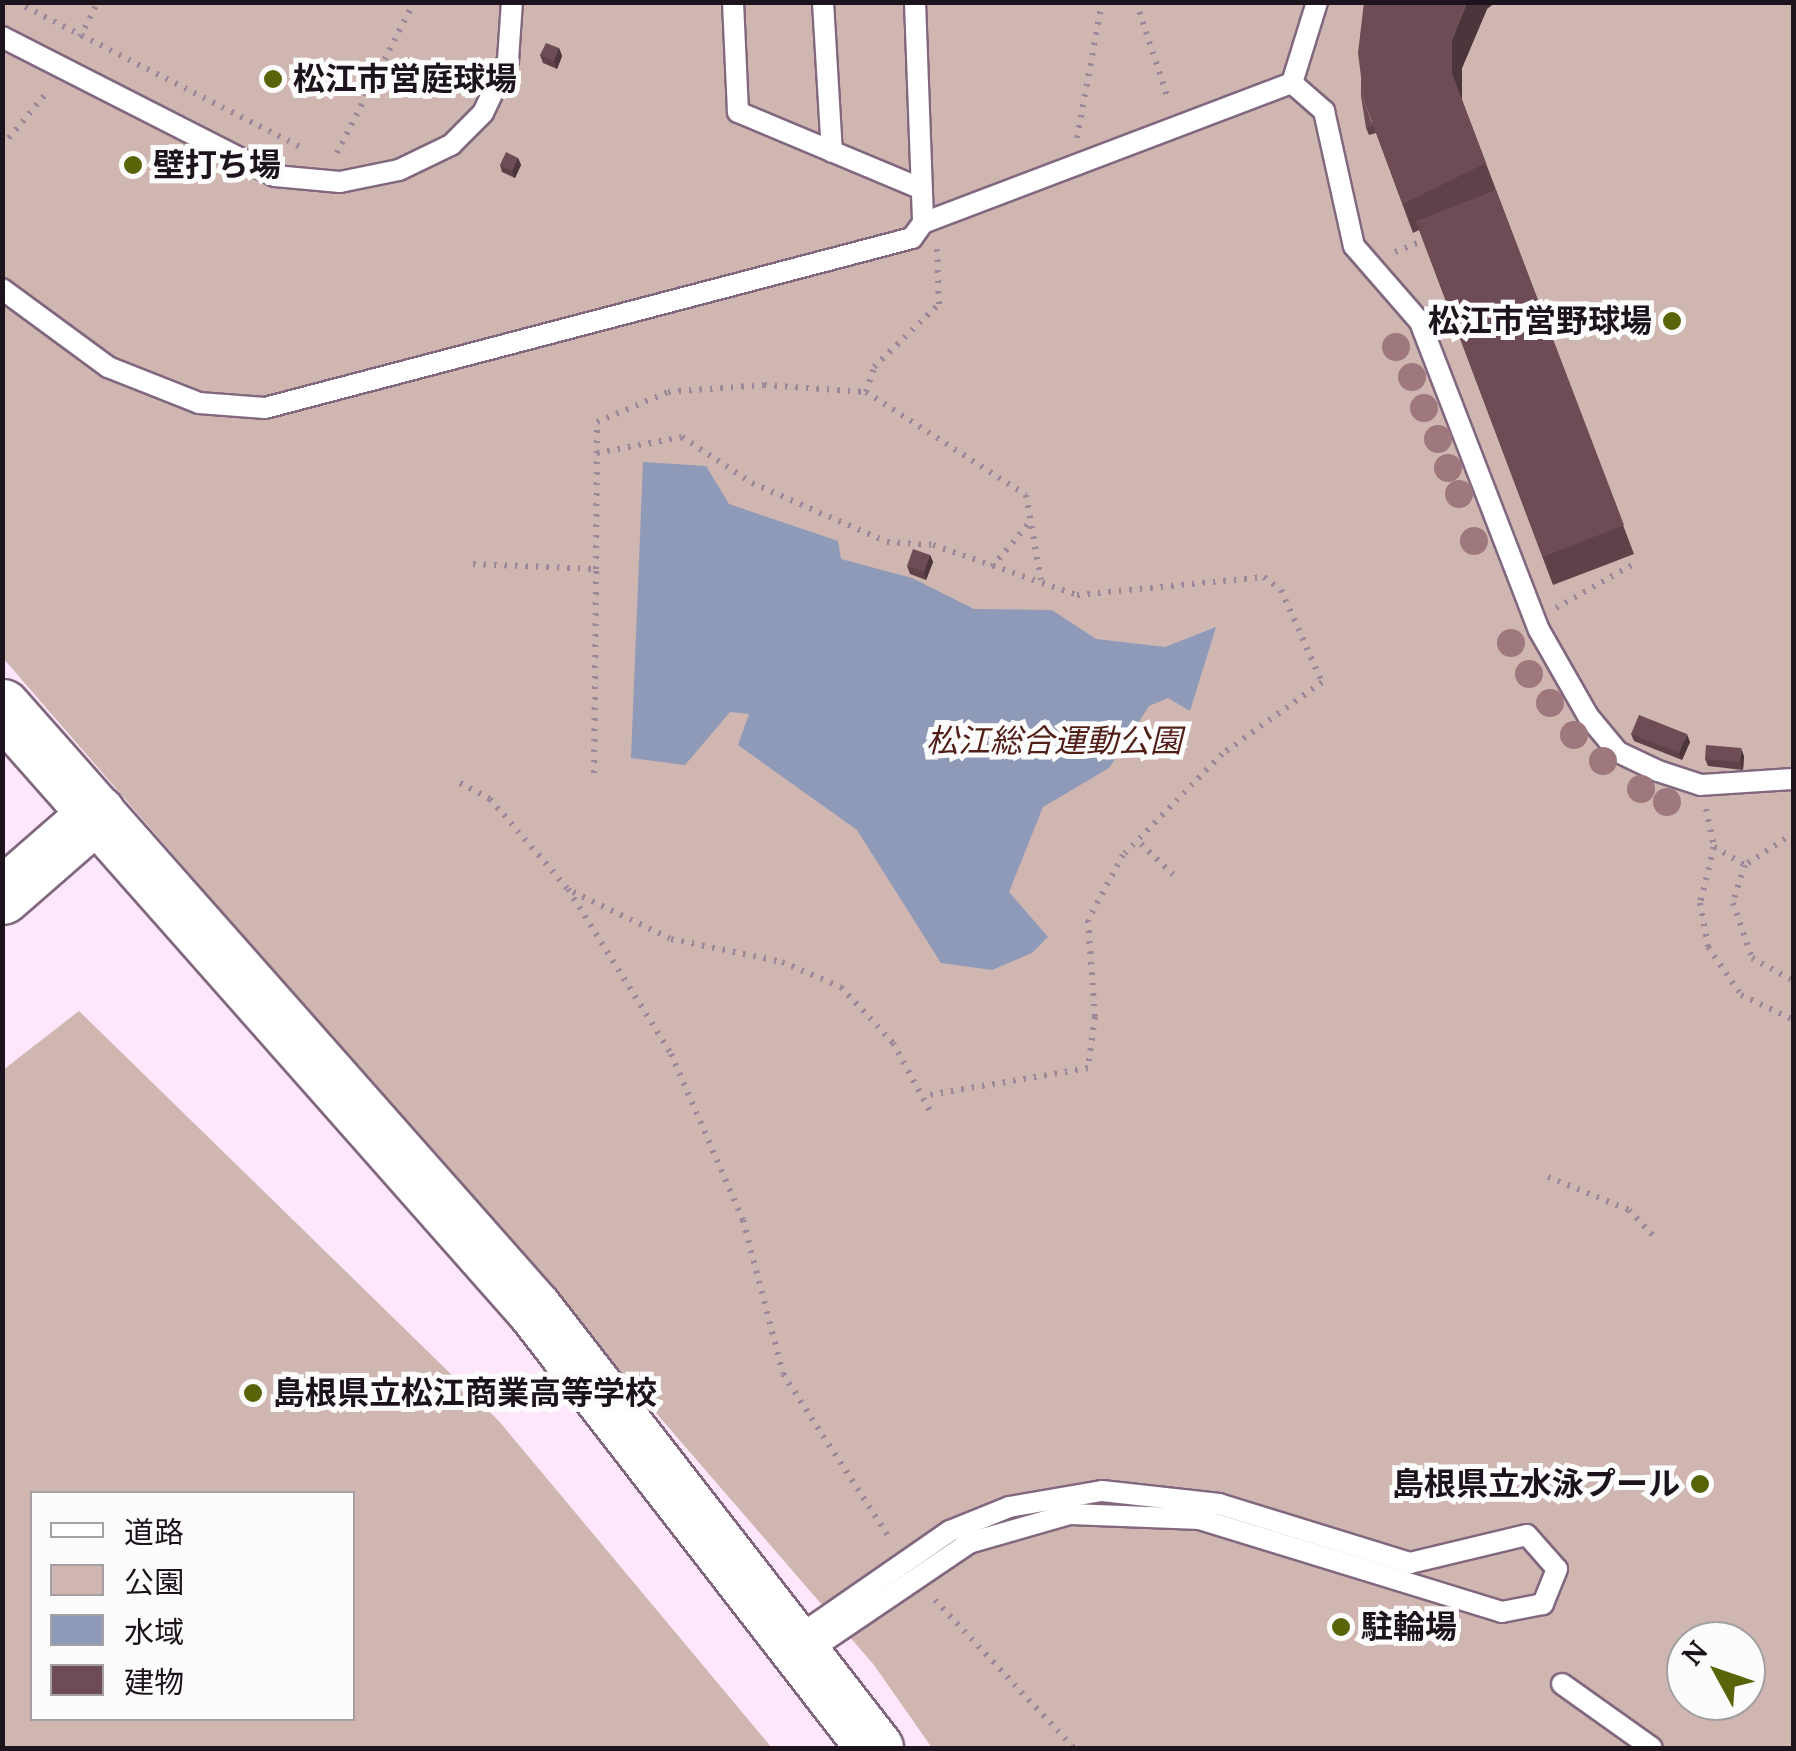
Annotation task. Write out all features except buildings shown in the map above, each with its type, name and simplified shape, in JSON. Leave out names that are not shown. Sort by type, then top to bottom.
[{"type":"street","points":[[2,708],[546,1323],[874,1748]]},
{"type":"street","points":[[2,896],[97,812]]},
{"type":"lane","points":[[2,37],[275,176],[340,182],[399,170],[452,144],[483,113],[508,60],[512,2]]},
{"type":"lane","points":[[732,2],[738,112],[922,189]]},
{"type":"lane","points":[[823,2],[832,152]]},
{"type":"lane","points":[[915,2],[923,224]]},
{"type":"lane","points":[[2,289],[108,367],[199,403],[265,408],[893,243],[923,224],[1081,169],[1292,83],[1317,2]]},
{"type":"lane","points":[[1292,83],[1324,111],[1364,264],[1420,322],[1536,620],[1618,752],[1700,785],[1794,779]]},
{"type":"lane","points":[[1102,1491],[1219,1504],[1410,1564],[1527,1535],[1557,1569],[1543,1604],[1502,1612],[1200,1519],[1070,1514],[969,1543],[799,1646],[950,1531],[1009,1506],[1102,1491]]},
{"type":"lane","points":[[1562,1684],[1652,1748]]},
{"type":"path","points":[[16,2],[315,155]]},
{"type":"path","points":[[81,36],[98,2]]},
{"type":"path","points":[[332,163],[414,2]]},
{"type":"path","points":[[1081,169],[1079,98],[1102,2]]},
{"type":"path","points":[[1136,2],[1180,131]]},
{"type":"path","points":[[2,146],[67,70]]},
{"type":"path","points":[[866,392],[874,367],[939,304],[940,254],[923,224]]},
{"type":"path","points":[[1364,264],[1449,230]]},
{"type":"path","points":[[594,772],[597,422],[668,392],[866,392],[1026,494],[1041,580]]},
{"type":"path","points":[[597,453],[682,437],[752,484],[886,542],[933,544],[1078,595],[1264,577],[1282,590],[1322,682],[1222,754],[1141,844],[1123,855],[1088,920],[1095,1017],[1088,1068],[922,1096]]},
{"type":"path","points":[[992,567],[1030,522]]},
{"type":"path","points":[[1536,620],[1637,562]]},
{"type":"path","points":[[473,564],[596,569]]},
{"type":"path","points":[[460,783],[490,799],[568,889],[671,1054],[722,1163],[783,1374],[894,1544]]},
{"type":"path","points":[[1700,785],[1714,847],[1700,903],[1708,946],[1741,994],[1794,1020]]},
{"type":"path","points":[[1794,833],[1746,865],[1733,903],[1741,942],[1768,971],[1794,981]]},
{"type":"path","points":[[1141,844],[1175,876]]},
{"type":"path","points":[[1714,847],[1746,865]]},
{"type":"path","points":[[568,889],[622,922],[782,962],[841,988],[893,1043],[931,1113]]},
{"type":"path","points":[[1548,1177],[1629,1210],[1658,1240]]},
{"type":"path","points":[[922,1587],[1074,1748]]},
{"type":"green space","name":"松江総合運動公園","points":[[2,3],[1793,3],[1793,1748],[932,1748],[874,1665],[3,658]]},
{"type":"green space","name":"島根県立松江商業高等学校","points":[[79,1011],[498,1420],[772,1748],[3,1748],[3,1070]]},
{"type":"water","points":[[643,462],[706,466],[729,504],[838,541],[841,559],[912,578],[974,609],[1052,610],[1096,639],[1165,647],[1216,627],[1190,711],[1168,698],[1149,706],[1109,768],[1043,807],[1009,892],[1048,937],[1032,953],[992,970],[941,963],[857,830],[738,745],[749,714],[730,712],[685,765],[631,758]]},
{"type":"place","name":"松江市営庭球場","points":[[273,79]]},
{"type":"place","name":"壁打ち場","points":[[133,165]]},
{"type":"place","name":"松江市営野球場","points":[[1672,321]]},
{"type":"place","name":"島根県立松江商業高等学校","points":[[253,1393]]},
{"type":"place","name":"島根県立水泳プール","points":[[1700,1484]]},
{"type":"place","name":"駐輪場","points":[[1341,1627]]}]
